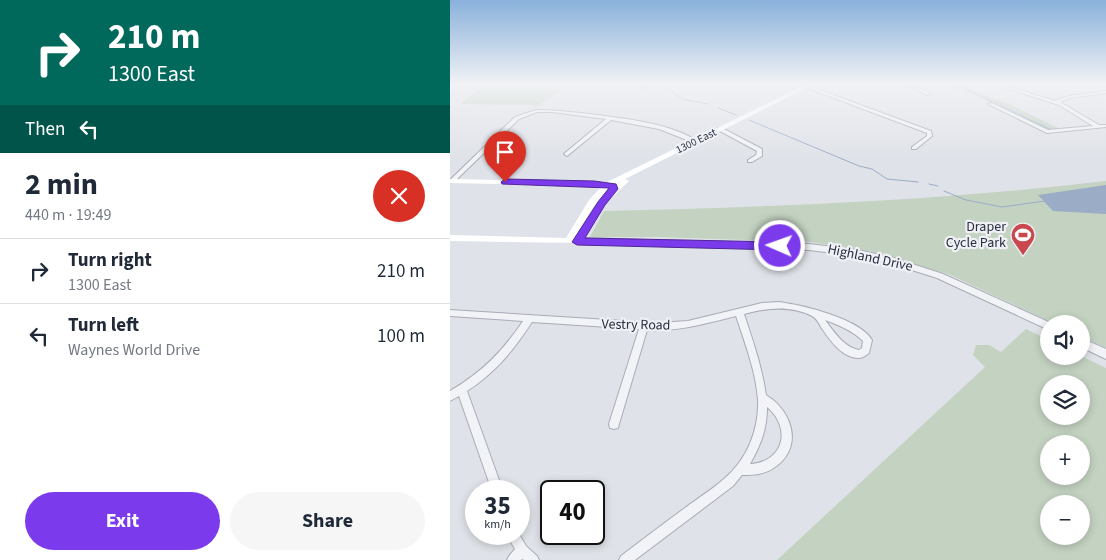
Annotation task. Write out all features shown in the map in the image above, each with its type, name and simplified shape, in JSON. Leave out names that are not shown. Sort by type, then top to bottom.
[{"type":"main road","name":"1300 East","points":[[573,243],[585,213],[597,195],[659,159],[761,109]]},
{"type":"main road","points":[[451,181],[611,187]]},
{"type":"main road","name":"1300 East","points":[[573,243],[611,187]]},
{"type":"main road","points":[[501,239],[562,235],[569,231],[585,213]]},
{"type":"main road","name":"Highland Drive","points":[[450,238],[501,239],[523,244],[573,243]]},
{"type":"street","points":[[872,109],[928,132],[929,136],[914,148]]},
{"type":"street","points":[[1000,109],[1047,132],[1106,126]]},
{"type":"street","points":[[1068,109],[1098,127]]},
{"type":"street","points":[[451,181],[514,120],[524,115],[548,110],[662,128],[694,141]]},
{"type":"street","points":[[567,154],[609,119]]},
{"type":"street","points":[[720,130],[760,150],[759,156],[750,161]]},
{"type":"street","name":"Highland Drive","points":[[573,243],[613,246],[648,242],[808,247],[869,255],[921,269],[959,284],[1040,322]]},
{"type":"street","name":"Vestry Road","points":[[450,313],[644,327],[688,324],[779,305],[799,308],[818,316],[838,321],[864,334],[869,342],[866,350],[860,354],[850,351],[827,330],[818,316]]},
{"type":"street","points":[[625,560],[722,488],[741,470],[758,440],[764,399],[740,312]]},
{"type":"street","points":[[450,396],[485,374],[502,358],[529,319]]},
{"type":"street","points":[[614,424],[644,327]]},
{"type":"street","points":[[1090,346],[1106,354]]},
{"type":"street","points":[[462,390],[493,480]]},
{"type":"street","points":[[741,470],[757,470],[775,462],[785,448],[788,433],[785,419],[778,408],[764,399]]},
{"type":"street","points":[[519,545],[533,560]]},
{"type":"street","points":[[513,560],[522,550]]},
{"type":"green space","points":[[1002,109],[1019,109],[1062,130],[1049,132]]},
{"type":"green space","points":[[1106,181],[1106,348],[1090,340],[1090,315],[1040,315],[1040,317],[948,274],[869,251],[810,242],[590,237],[604,211],[855,202],[1043,188]]},
{"type":"green space","points":[[1026,329],[1040,336],[1040,365],[1090,365],[1090,360],[1106,368],[1106,560],[777,560],[985,367],[973,355],[976,345],[989,345],[1001,352]]},
{"type":"water","points":[[1106,185],[1106,214],[1053,211],[1038,195]]},
{"type":"waterway","points":[[721,109],[736,115]]},
{"type":"waterway","points":[[1008,109],[1052,130]]},
{"type":"waterway","points":[[749,120],[859,166],[872,169],[887,179],[918,182]]},
{"type":"waterway","points":[[929,184],[938,186]]},
{"type":"waterway","points":[[944,191],[966,200],[1002,207],[1045,201]]},
{"type":"place","name":"Draper Cycle Park","points":[[1023,256]]},
{"type":"route","points":[[505,182],[594,183],[610,184],[613,186],[614,189],[601,204],[577,242],[780,246]]}]
